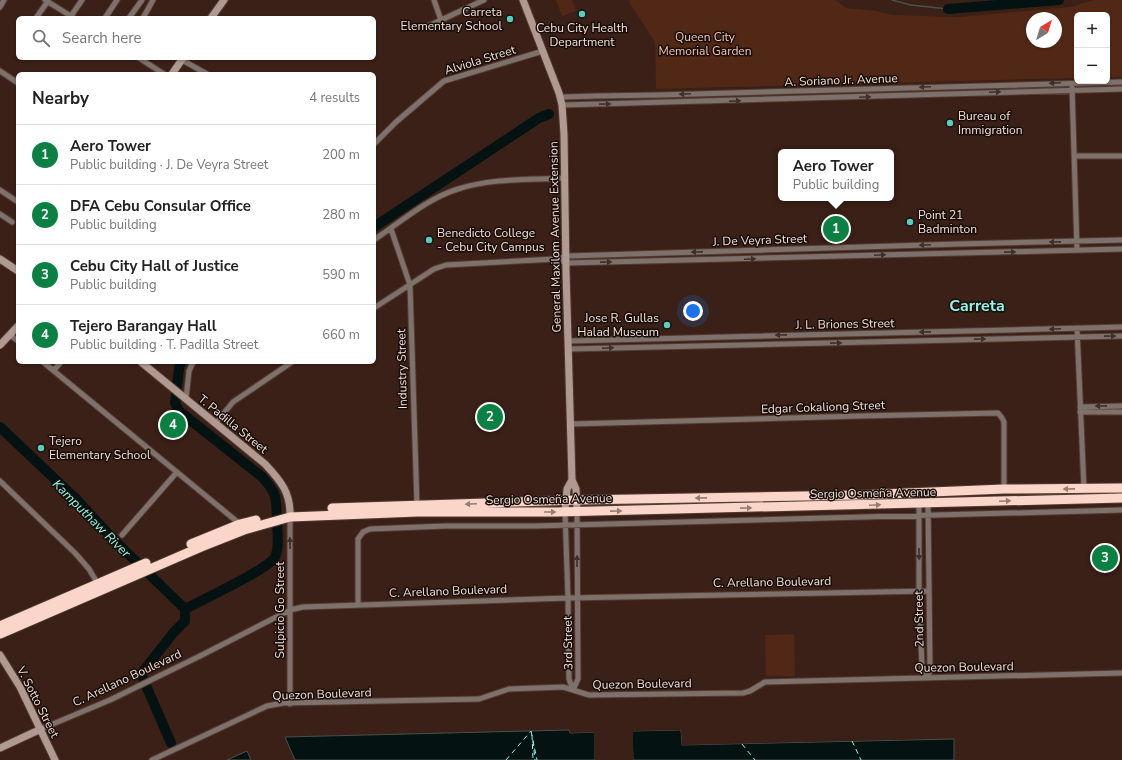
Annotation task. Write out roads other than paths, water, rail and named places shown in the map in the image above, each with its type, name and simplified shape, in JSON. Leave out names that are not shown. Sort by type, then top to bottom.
[{"type":"highway","name":"Sergio Osmeña Avenue","points":[[0,634],[240,524],[281,516],[566,500],[1122,488]]},
{"type":"highway","name":"Sergio Osmeña Avenue","points":[[417,509],[565,512],[1122,498]]},
{"type":"highway","name":"Sergio Osmeña Avenue","points":[[152,564],[281,516]]},
{"type":"highway","name":"Sergio Osmeña Avenue","points":[[0,626],[98,584],[139,570]]},
{"type":"main road","points":[[213,16],[223,0]]},
{"type":"main road","name":"General Maxilom Avenue Extension","points":[[523,0],[561,102],[564,134],[572,480],[576,489],[577,511]]},
{"type":"main road","points":[[173,72],[182,60]]},
{"type":"main road","points":[[0,259],[16,270]]},
{"type":"main road","points":[[0,344],[16,328]]},
{"type":"main road","name":"T. Padilla Street","points":[[143,364],[265,464],[278,478],[287,492],[281,516]]},
{"type":"main road","name":"General Maxilom Avenue Extension","points":[[565,512],[567,489],[572,480]]},
{"type":"main road","name":"V. Sotto Street","points":[[0,655],[20,687],[55,760]]},
{"type":"main road","name":"C. Arellano Boulevard","points":[[0,748],[41,729]]},
{"type":"street","points":[[0,7],[4,0]]},
{"type":"street","points":[[73,16],[82,0]]},
{"type":"street","points":[[105,16],[117,0]]},
{"type":"street","points":[[130,16],[142,0]]},
{"type":"street","points":[[143,16],[153,0]]},
{"type":"street","points":[[434,0],[441,20]]},
{"type":"street","points":[[424,28],[484,0]]},
{"type":"street","points":[[37,16],[46,1],[70,16]]},
{"type":"street","name":"Alviola Street","points":[[376,142],[396,122],[444,81],[452,77],[543,51]]},
{"type":"street","points":[[142,60],[161,72]]},
{"type":"street","points":[[185,60],[204,72]]},
{"type":"street","points":[[0,71],[16,82]]},
{"type":"street","name":"A. Soriano Jr. Avenue","points":[[561,102],[595,96],[1122,82]]},
{"type":"street","points":[[1072,83],[1077,250]]},
{"type":"street","name":"A. Soriano Jr. Avenue","points":[[561,102],[649,104],[1122,89]]},
{"type":"street","points":[[1074,156],[1122,156]]},
{"type":"street","points":[[376,239],[427,204],[457,189],[485,182],[565,178]]},
{"type":"street","points":[[0,190],[16,201]]},
{"type":"street","points":[[0,214],[12,222]]},
{"type":"street","name":"Industry Street","points":[[391,228],[410,284],[417,509]]},
{"type":"street","name":"J. De Veyra Street","points":[[567,259],[711,252],[944,244],[1122,240]]},
{"type":"street","name":"J. De Veyra Street","points":[[567,259],[711,260],[1122,249]]},
{"type":"street","points":[[711,252],[711,260]]},
{"type":"street","points":[[376,307],[437,267],[446,265],[567,259]]},
{"type":"street","name":"J. L. Briones Street","points":[[569,341],[1122,327]]},
{"type":"street","points":[[1077,328],[1084,489]]},
{"type":"street","points":[[964,331],[965,340]]},
{"type":"street","points":[[10,335],[16,340]]},
{"type":"street","points":[[768,335],[768,344]]},
{"type":"street","name":"J. L. Briones Street","points":[[569,350],[1122,336]]},
{"type":"street","points":[[690,337],[691,346]]},
{"type":"street","points":[[46,364],[240,524]]},
{"type":"street","points":[[54,370],[58,364]]},
{"type":"street","points":[[183,397],[192,364]]},
{"type":"street","points":[[215,424],[233,402],[289,364]]},
{"type":"street","points":[[1080,409],[1122,406]]},
{"type":"street","points":[[1080,409],[1122,412]]},
{"type":"street","name":"Edgar Cokaliong Street","points":[[571,424],[998,413],[1004,422],[1004,490]]},
{"type":"street","points":[[122,535],[177,472]]},
{"type":"street","points":[[0,481],[75,553],[89,569],[98,584]]},
{"type":"street","points":[[1084,499],[1085,511]]},
{"type":"street","name":"2nd Street","points":[[923,503],[928,515],[930,668],[928,678]]},
{"type":"street","name":"2nd Street","points":[[923,503],[919,515],[922,668],[928,678]]},
{"type":"street","points":[[358,605],[358,539],[366,530],[445,526],[576,525],[1122,510]]},
{"type":"street","name":"3rd Street","points":[[573,690],[578,679],[577,511]]},
{"type":"street","name":"3rd Street","points":[[565,512],[569,680],[573,690]]},
{"type":"street","name":"Sulpicio Go Street","points":[[281,516],[290,610],[290,704]]},
{"type":"street","name":"C. Arellano Boulevard","points":[[41,729],[110,700],[290,610],[303,607],[568,598],[928,590]]},
{"type":"street","name":"Quezon Boulevard","points":[[152,760],[271,705],[479,699],[508,689],[563,687],[589,695],[743,693],[750,691],[765,682],[1122,673]]},
{"type":"waterway","points":[[892,0],[911,5],[948,9]]},
{"type":"waterway","points":[[948,9],[1059,0]]},
{"type":"waterway","points":[[376,226],[539,118],[549,114]]},
{"type":"waterway","points":[[180,364],[175,403],[179,411],[262,477],[271,488],[274,492],[276,501],[278,539],[277,553],[275,557],[261,569],[185,609]]},
{"type":"waterway","name":"Kamputhaw River","points":[[0,427],[76,499],[115,541],[185,609]]},
{"type":"waterway","points":[[171,743],[141,674],[174,632],[185,621],[185,609]]},
{"type":"place","name":"Cebu City Health Department","points":[[582,14]]},
{"type":"place","name":"Carreta Elementary School","points":[[510,19]]},
{"type":"place","name":"Bureau of Immigration","points":[[950,123]]},
{"type":"place","name":"Point 21 Badminton","points":[[910,222]]},
{"type":"place","name":"Aero Tower","points":[[836,229]]},
{"type":"place","name":"Benedicto College - Cebu City Campus","points":[[429,240]]},
{"type":"place","name":"Jose R. Gullas Halad Museum","points":[[667,325]]},
{"type":"place","name":"DFA Cebu Consular Office","points":[[490,417]]},
{"type":"place","name":"Tejero Barangay Hall","points":[[173,425]]},
{"type":"place","name":"Tejero Elementary School","points":[[41,448]]},
{"type":"place","name":"Cebu City Hall of Justice","points":[[1105,558]]},
{"type":"district","name":"Carreta","points":[[977,305]]},
{"type":"park label","name":"Queen City Memorial Garden","points":[[705,44]]}]
